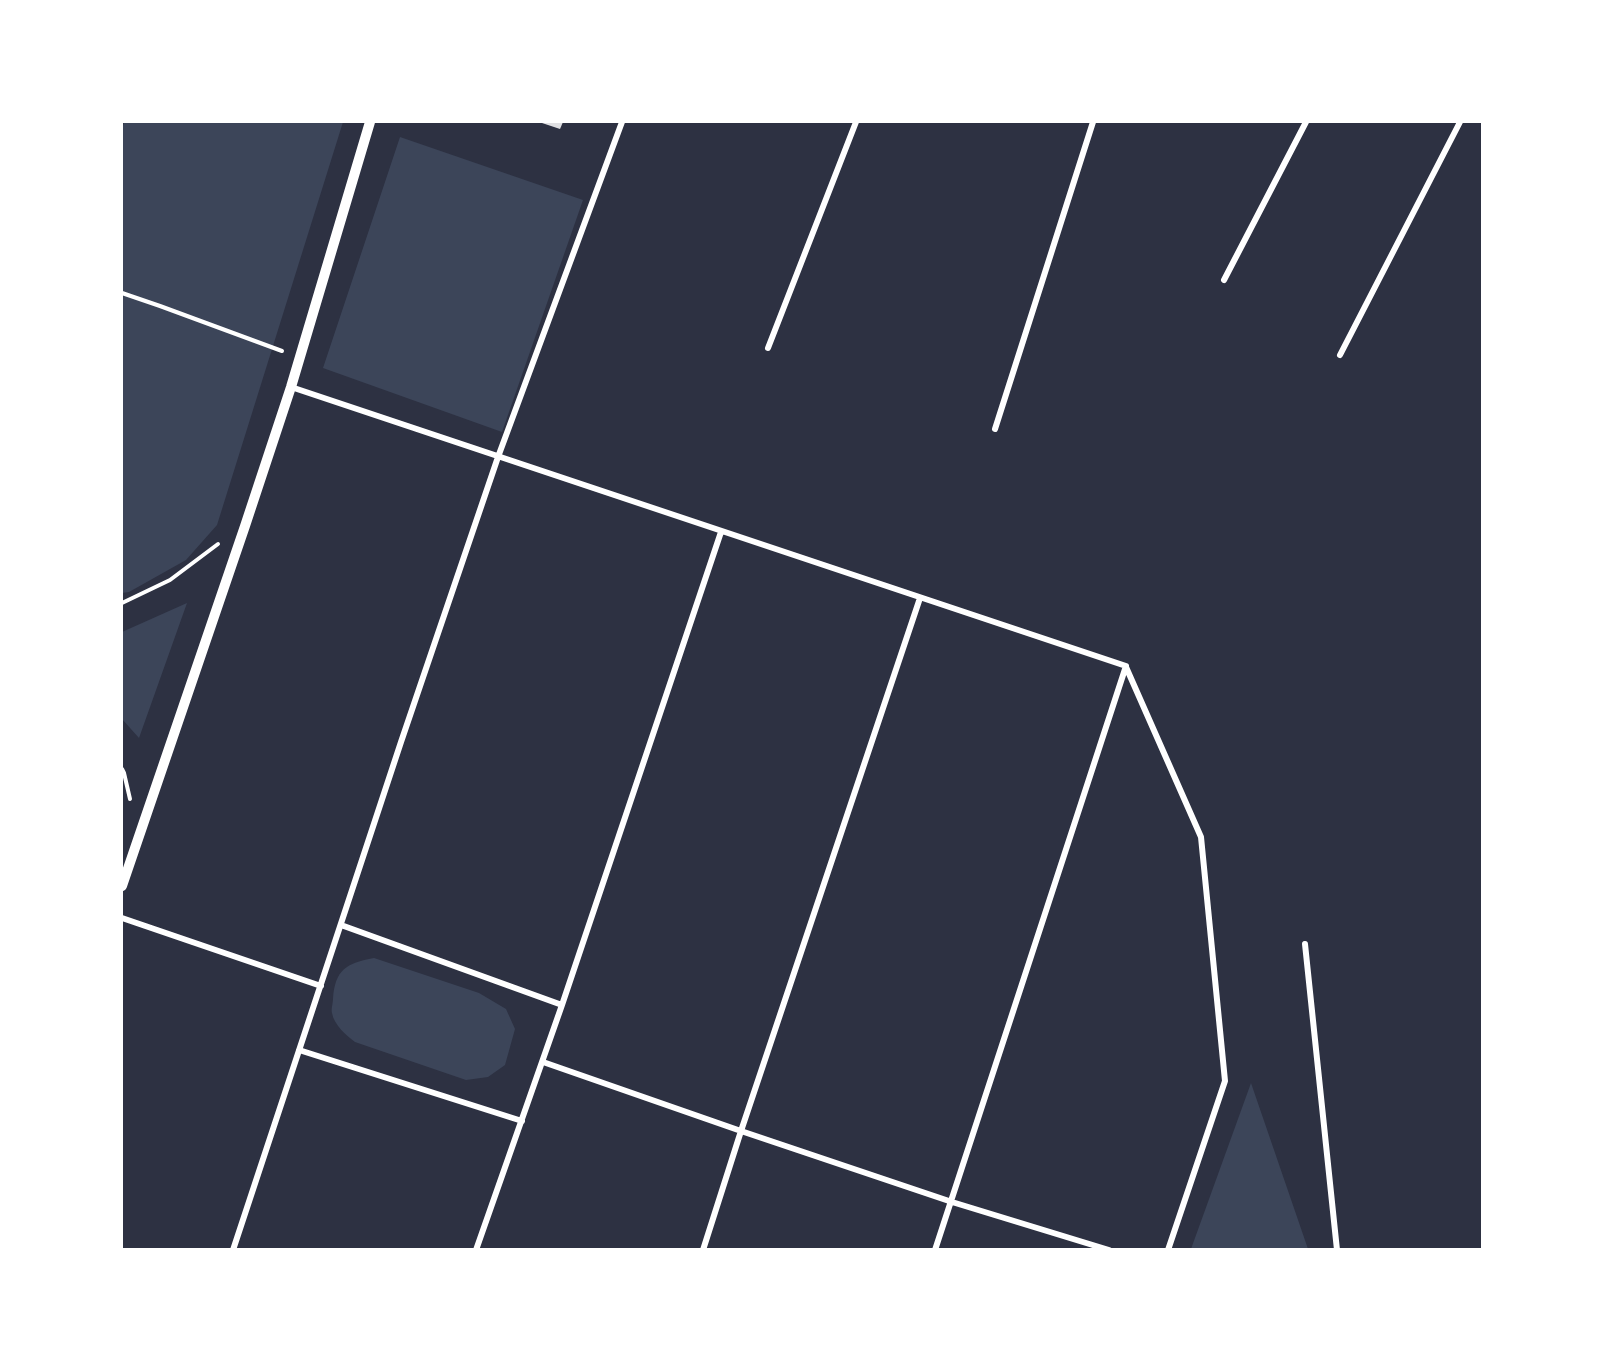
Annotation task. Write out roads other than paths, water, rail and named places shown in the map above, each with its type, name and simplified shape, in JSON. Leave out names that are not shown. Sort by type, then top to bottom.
[{"type":"street","points":[[122,886],[291,387],[370,122]]},
{"type":"street","points":[[232,1250],[498,458],[622,122]]},
{"type":"street","points":[[768,348],[856,122]]},
{"type":"street","points":[[995,429],[1093,122]]},
{"type":"street","points":[[1224,280],[1306,122]]},
{"type":"street","points":[[1340,355],[1460,122]]},
{"type":"street","points":[[291,387],[1126,666],[1201,837],[1225,1081],[1168,1250]]},
{"type":"street","points":[[476,1250],[543,1062],[721,532]]},
{"type":"street","points":[[703,1250],[920,598]]},
{"type":"street","points":[[935,1250],[1126,666]]},
{"type":"street","points":[[122,918],[321,986]]},
{"type":"street","points":[[341,925],[562,1005]]},
{"type":"street","points":[[1305,944],[1336,1250]]},
{"type":"street","points":[[299,1050],[522,1121]]},
{"type":"street","points":[[543,1062],[952,1202],[1109,1250]]}]
